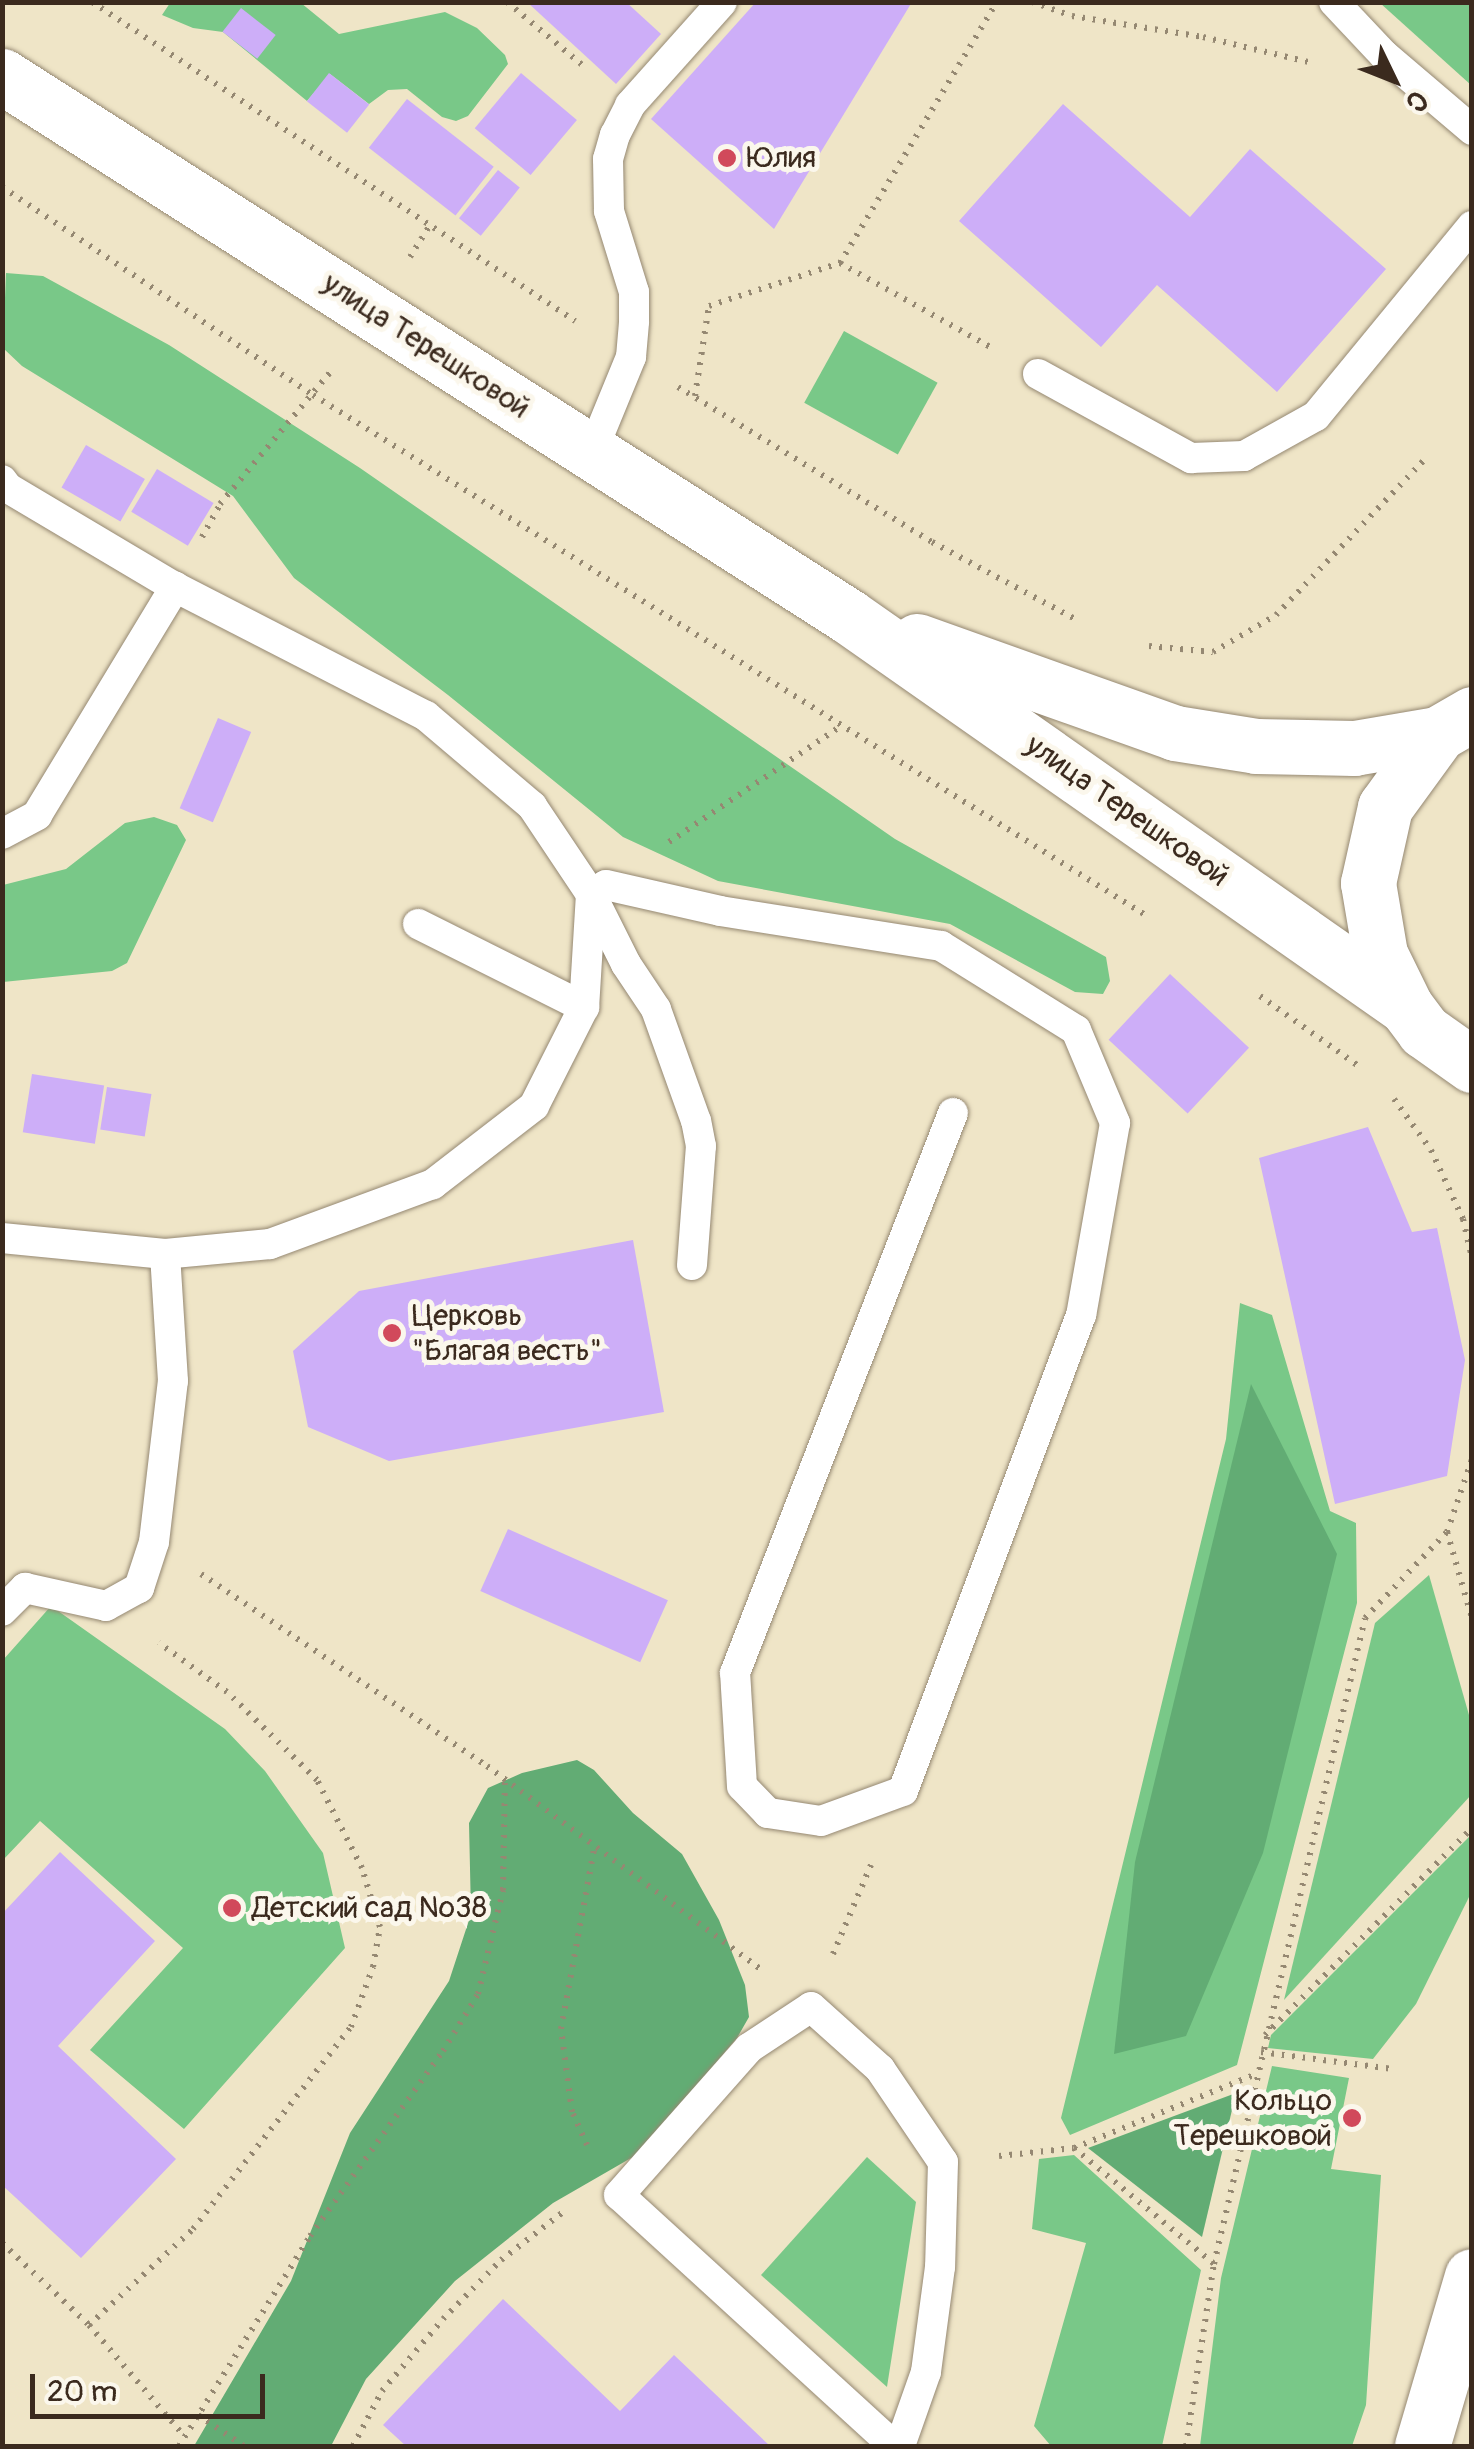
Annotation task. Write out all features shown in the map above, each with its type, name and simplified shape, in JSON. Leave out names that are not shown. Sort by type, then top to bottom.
[{"type":"main road","name":"улица Терешковой","points":[[2,76],[848,616],[1406,1006]]},
{"type":"main road","name":"улица Терешковой","points":[[848,616],[1176,733],[1256,746],[1354,748],[1455,724]]},
{"type":"main road","points":[[1455,724],[1385,806],[1368,883],[1380,954],[1406,1006],[1460,1059],[1472,1107]]},
{"type":"main road","points":[[1422,2446],[1472,2276]]},
{"type":"lane","points":[[592,452],[631,357],[634,292],[610,212],[608,159],[630,105],[722,2]]},
{"type":"lane","points":[[1334,2],[1384,55],[1472,130]]},
{"type":"lane","points":[[1038,374],[1191,458],[1244,456],[1316,416],[1472,226]]},
{"type":"lane","points":[[2,480],[8,488],[176,587],[426,716],[532,806],[598,890],[626,964],[656,1008],[696,1120],[701,1146],[692,1265]]},
{"type":"lane","points":[[2,834],[37,816],[176,587]]},
{"type":"lane","points":[[2,1238],[164,1254],[270,1244],[433,1184],[534,1106],[584,1007],[598,890]]},
{"type":"lane","points":[[598,890],[941,946],[1076,1030],[1115,1123],[1081,1315],[904,1791],[821,1821],[768,1814],[742,1786],[735,1673],[953,1113]]},
{"type":"lane","points":[[418,924],[584,1007]]},
{"type":"lane","points":[[2,1612],[24,1588],[106,1606],[138,1588],[154,1542],[173,1380],[164,1254]]},
{"type":"lane","points":[[811,2007],[880,2068],[943,2162],[940,2267],[926,2372],[897,2446],[612,2190],[750,2048],[811,2007]]},
{"type":"path","points":[[92,2],[631,357],[932,542],[1086,625]]},
{"type":"path","points":[[508,2],[630,105]]},
{"type":"path","points":[[695,397],[709,306],[840,263],[997,2]]},
{"type":"path","points":[[1032,2],[1072,16],[1203,37],[1306,62],[1348,66],[1384,55]]},
{"type":"path","points":[[2,187],[313,395],[1152,919]]},
{"type":"path","points":[[840,263],[1038,374]]},
{"type":"path","points":[[220,504],[313,395]]},
{"type":"path","points":[[1139,646],[1213,652],[1276,615],[1426,458]]},
{"type":"path","points":[[598,890],[841,726]]},
{"type":"path","points":[[1244,984],[1366,1071]]},
{"type":"path","points":[[1392,1096],[1431,1150],[1463,1220],[1472,1258]]},
{"type":"path","points":[[1186,2446],[1214,2264],[1264,2036],[1365,1618],[1447,1532],[1472,1459]]},
{"type":"path","points":[[1447,1532],[1472,1618]]},
{"type":"path","points":[[154,1542],[505,1779],[811,2007],[904,1791]]},
{"type":"path","points":[[88,2326],[193,2229],[351,2027],[373,1966],[380,1927],[344,1826],[316,1780],[228,1692],[106,1606]]},
{"type":"path","points":[[179,2446],[310,2236],[443,2051],[478,1994],[504,1890],[505,1779]]},
{"type":"path","points":[[1264,2036],[1472,1828]]},
{"type":"path","points":[[352,2446],[382,2390],[443,2319],[502,2260],[552,2219],[612,2190],[572,2112],[561,2029],[595,1844]]},
{"type":"path","points":[[1261,2052],[1392,2069]]},
{"type":"path","points":[[943,2162],[1074,2148],[1256,2074]]},
{"type":"path","points":[[1074,2148],[1214,2264]]},
{"type":"path","points":[[2,2244],[88,2326],[184,2436]]},
{"type":"path","points":[[198,2415],[244,2446]]},
{"type":"green space","points":[[170,3],[301,3],[339,34],[445,12],[477,28],[505,55],[508,64],[468,116],[456,121],[442,117],[407,89],[388,90],[369,104],[330,74],[307,101],[223,32],[193,28],[162,15]]},
{"type":"green space","points":[[1380,3],[1471,3],[1471,85]]},
{"type":"green space","points":[[6,273],[43,276],[169,345],[360,468],[895,839],[1106,957],[1110,981],[1103,994],[1075,992],[950,924],[718,881],[623,837],[448,695],[294,578],[233,496],[22,366],[3,348]]},
{"type":"green space","points":[[844,331],[938,383],[898,455],[804,403]]},
{"type":"green space","points":[[154,817],[177,825],[186,840],[127,963],[112,971],[3,982],[3,885],[66,869],[125,823]]},
{"type":"green space","points":[[1240,1303],[1272,1315],[1330,1511],[1356,1523],[1357,1603],[1237,2065],[1070,2135],[1061,2118],[1226,1439]]},
{"type":"green space","points":[[1251,1384],[1337,1554],[1263,1853],[1186,2036],[1114,2054],[1135,1862]]},
{"type":"green space","points":[[1429,1575],[1471,1722],[1471,1795],[1284,2000],[1375,1623]]},
{"type":"green space","points":[[51,1606],[225,1729],[265,1771],[323,1853],[345,1948],[184,2129],[90,2050],[183,1948],[40,1821],[3,1860],[3,1660]]},
{"type":"green space","points":[[577,1760],[594,1770],[633,1813],[682,1854],[719,1920],[745,1985],[749,2017],[737,2038],[638,2154],[553,2203],[455,2281],[366,2379],[331,2446],[194,2446],[291,2281],[350,2133],[449,1981],[471,1914],[469,1823],[488,1788],[522,1773]]},
{"type":"green space","points":[[1471,1835],[1471,1893],[1416,2004],[1373,2059],[1268,2048],[1271,2035]]},
{"type":"green space","points":[[1272,2066],[1349,2078],[1331,2169],[1381,2175],[1366,2405],[1352,2446],[1200,2446],[1221,2278]]},
{"type":"green space","points":[[1236,2093],[1202,2237],[1088,2148]]},
{"type":"green space","points":[[1074,2155],[1201,2270],[1162,2446],[1051,2446],[1034,2426],[1086,2243],[1032,2229],[1039,2159]]},
{"type":"green space","points":[[867,2157],[916,2202],[887,2387],[761,2275]]},
{"type":"building","points":[[527,2],[626,2],[661,34],[616,84]]},
{"type":"building","points":[[756,2],[912,2],[774,229],[651,119]]},
{"type":"building","points":[[241,8],[276,35],[257,59],[223,32]]},
{"type":"building","points":[[329,73],[369,104],[347,133],[307,101]]},
{"type":"building","points":[[521,73],[577,120],[531,175],[475,128]]},
{"type":"building","points":[[407,99],[494,167],[456,216],[369,148]]},
{"type":"building","points":[[1063,104],[1190,217],[1250,149],[1386,269],[1277,392],[1157,285],[1101,347],[959,221]]},
{"type":"building","points":[[498,170],[520,188],[481,236],[459,218]]},
{"type":"building","points":[[86,445],[145,479],[120,521],[62,487]]},
{"type":"building","points":[[157,469],[214,503],[188,546],[131,512]]},
{"type":"building","points":[[218,718],[251,732],[213,822],[180,808]]},
{"type":"building","points":[[1170,974],[1249,1048],[1188,1113],[1109,1040]]},
{"type":"building","points":[[32,1074],[104,1085],[95,1144],[23,1132]]},
{"type":"building","points":[[107,1087],[151,1094],[145,1137],[100,1129]]},
{"type":"building","points":[[1368,1127],[1412,1232],[1437,1228],[1465,1360],[1447,1476],[1335,1504],[1259,1158]]},
{"type":"building","points":[[633,1240],[664,1412],[389,1461],[308,1427],[293,1351],[359,1291]]},
{"type":"building","points":[[508,1529],[668,1600],[640,1662],[480,1591]]},
{"type":"building","points":[[60,1852],[155,1941],[58,2046],[176,2159],[81,2258],[2,2185],[2,1914]]},
{"type":"building","points":[[503,2299],[620,2411],[674,2355],[770,2446],[406,2446],[383,2425]]},
{"type":"place","name":"Юлия","points":[[727,158]]},
{"type":"place","name":"Церковь \"Благая весть\"","points":[[392,1333]]},
{"type":"place","name":"Детский сад №38","points":[[232,1908]]},
{"type":"place","name":"Кольцо Терешковой","points":[[1352,2118]]}]
